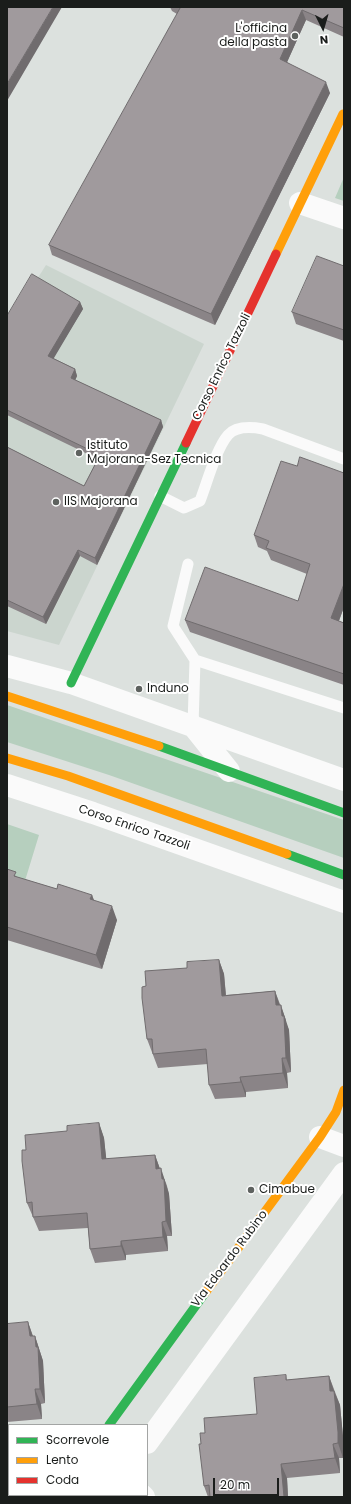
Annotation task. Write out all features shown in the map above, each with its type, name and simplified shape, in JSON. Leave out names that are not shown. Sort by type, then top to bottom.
[{"type":"street","name":"Corso Enrico Tazzoli","points":[[71,683],[343,113]]},
{"type":"street","points":[[300,203],[344,218]]},
{"type":"street","points":[[7,666],[71,683],[344,780]]},
{"type":"street","points":[[7,696],[78,717],[344,813]]},
{"type":"street","points":[[193,726],[228,771]]},
{"type":"street","points":[[7,758],[68,776],[344,875]]},
{"type":"street","name":"Corso Enrico Tazzoli","points":[[7,785],[93,813],[344,902]]},
{"type":"street","points":[[228,833],[260,873]]},
{"type":"street","name":"Via Edoardo Rubino","points":[[110,1424],[320,1137],[336,1112],[344,1090]]},
{"type":"street","points":[[320,1137],[344,1146]]},
{"type":"street","points":[[148,1441],[344,1173]]},
{"type":"lane","points":[[160,496],[184,508],[200,501],[221,448],[229,434],[249,426],[263,429],[344,459]]},
{"type":"lane","points":[[188,564],[173,626],[195,660],[193,726]]},
{"type":"lane","points":[[195,660],[344,708]]},
{"type":"shaded area","name":"Istituto Majorana-Sez Tecnica","points":[[46,265],[204,344],[59,645],[7,631],[7,327]]},
{"type":"green space","points":[[344,177],[344,201],[335,198]]},
{"type":"green space","points":[[7,705],[344,820],[344,858],[109,775],[7,742]]},
{"type":"green space","points":[[7,824],[39,835],[24,884],[7,878]]},
{"type":"building","points":[[7,7],[53,7],[7,84]]},
{"type":"building","points":[[181,7],[344,7],[344,28],[302,10],[280,59],[326,82],[211,314],[49,245]]},
{"type":"building","points":[[317,256],[344,266],[344,330],[292,312]]},
{"type":"building","points":[[32,274],[80,302],[48,356],[75,369],[71,378],[161,420],[95,558],[78,550],[43,617],[7,600],[7,447],[84,486],[100,455],[7,410],[7,316]]},
{"type":"building","points":[[300,457],[344,473],[344,584],[331,618],[344,623],[344,674],[185,620],[205,567],[298,601],[310,564],[266,548],[269,541],[254,535],[281,461],[297,466]]},
{"type":"building","points":[[7,869],[16,872],[14,876],[57,889],[58,884],[92,895],[90,899],[112,906],[96,955],[7,927]]},
{"type":"building","points":[[219,960],[222,996],[275,991],[276,1005],[281,1005],[282,1016],[284,1016],[286,1058],[282,1058],[283,1073],[240,1077],[241,1082],[209,1085],[206,1049],[153,1054],[152,1039],[147,1039],[142,998],[142,987],[146,986],[145,971],[187,968],[187,962]]},
{"type":"building","points":[[99,1123],[102,1159],[155,1155],[156,1169],[161,1168],[162,1179],[164,1179],[166,1221],[162,1222],[163,1237],[121,1241],[121,1246],[90,1249],[87,1213],[33,1217],[32,1202],[27,1203],[22,1161],[22,1150],[26,1150],[25,1135],[67,1131],[67,1126]]},
{"type":"building","points":[[28,1322],[30,1336],[35,1336],[36,1347],[38,1347],[40,1389],[35,1389],[37,1404],[7,1407],[7,1324]]},
{"type":"building","points":[[286,1375],[286,1380],[329,1376],[330,1391],[334,1391],[338,1432],[338,1443],[333,1444],[335,1458],[281,1464],[284,1497],[210,1497],[209,1485],[204,1486],[199,1444],[201,1444],[200,1433],[205,1433],[204,1418],[257,1414],[254,1378]]},
{"type":"traffic: fast","points":[[71,683],[186,443]]},
{"type":"traffic: fast","points":[[159,746],[344,813]]},
{"type":"traffic: fast","points":[[287,854],[344,875]]},
{"type":"traffic: fast","points":[[110,1424],[205,1293]]},
{"type":"traffic: slow","points":[[276,254],[343,114]]},
{"type":"traffic: slow","points":[[7,696],[159,746]]},
{"type":"traffic: slow","points":[[7,758],[68,776],[287,854]]},
{"type":"traffic: slow","points":[[205,1293],[320,1137],[336,1112],[344,1090]]},
{"type":"traffic: jam","points":[[186,443],[276,254]]},
{"type":"place","name":"L'officina della pasta","points":[[295,36]]},
{"type":"place","name":"Istituto Majorana-Sez Tecnica","points":[[79,453]]},
{"type":"place","name":"IIS Majorana","points":[[56,502]]},
{"type":"place","name":"Induno","points":[[139,689]]},
{"type":"place","name":"Cimabue","points":[[251,1190]]}]
